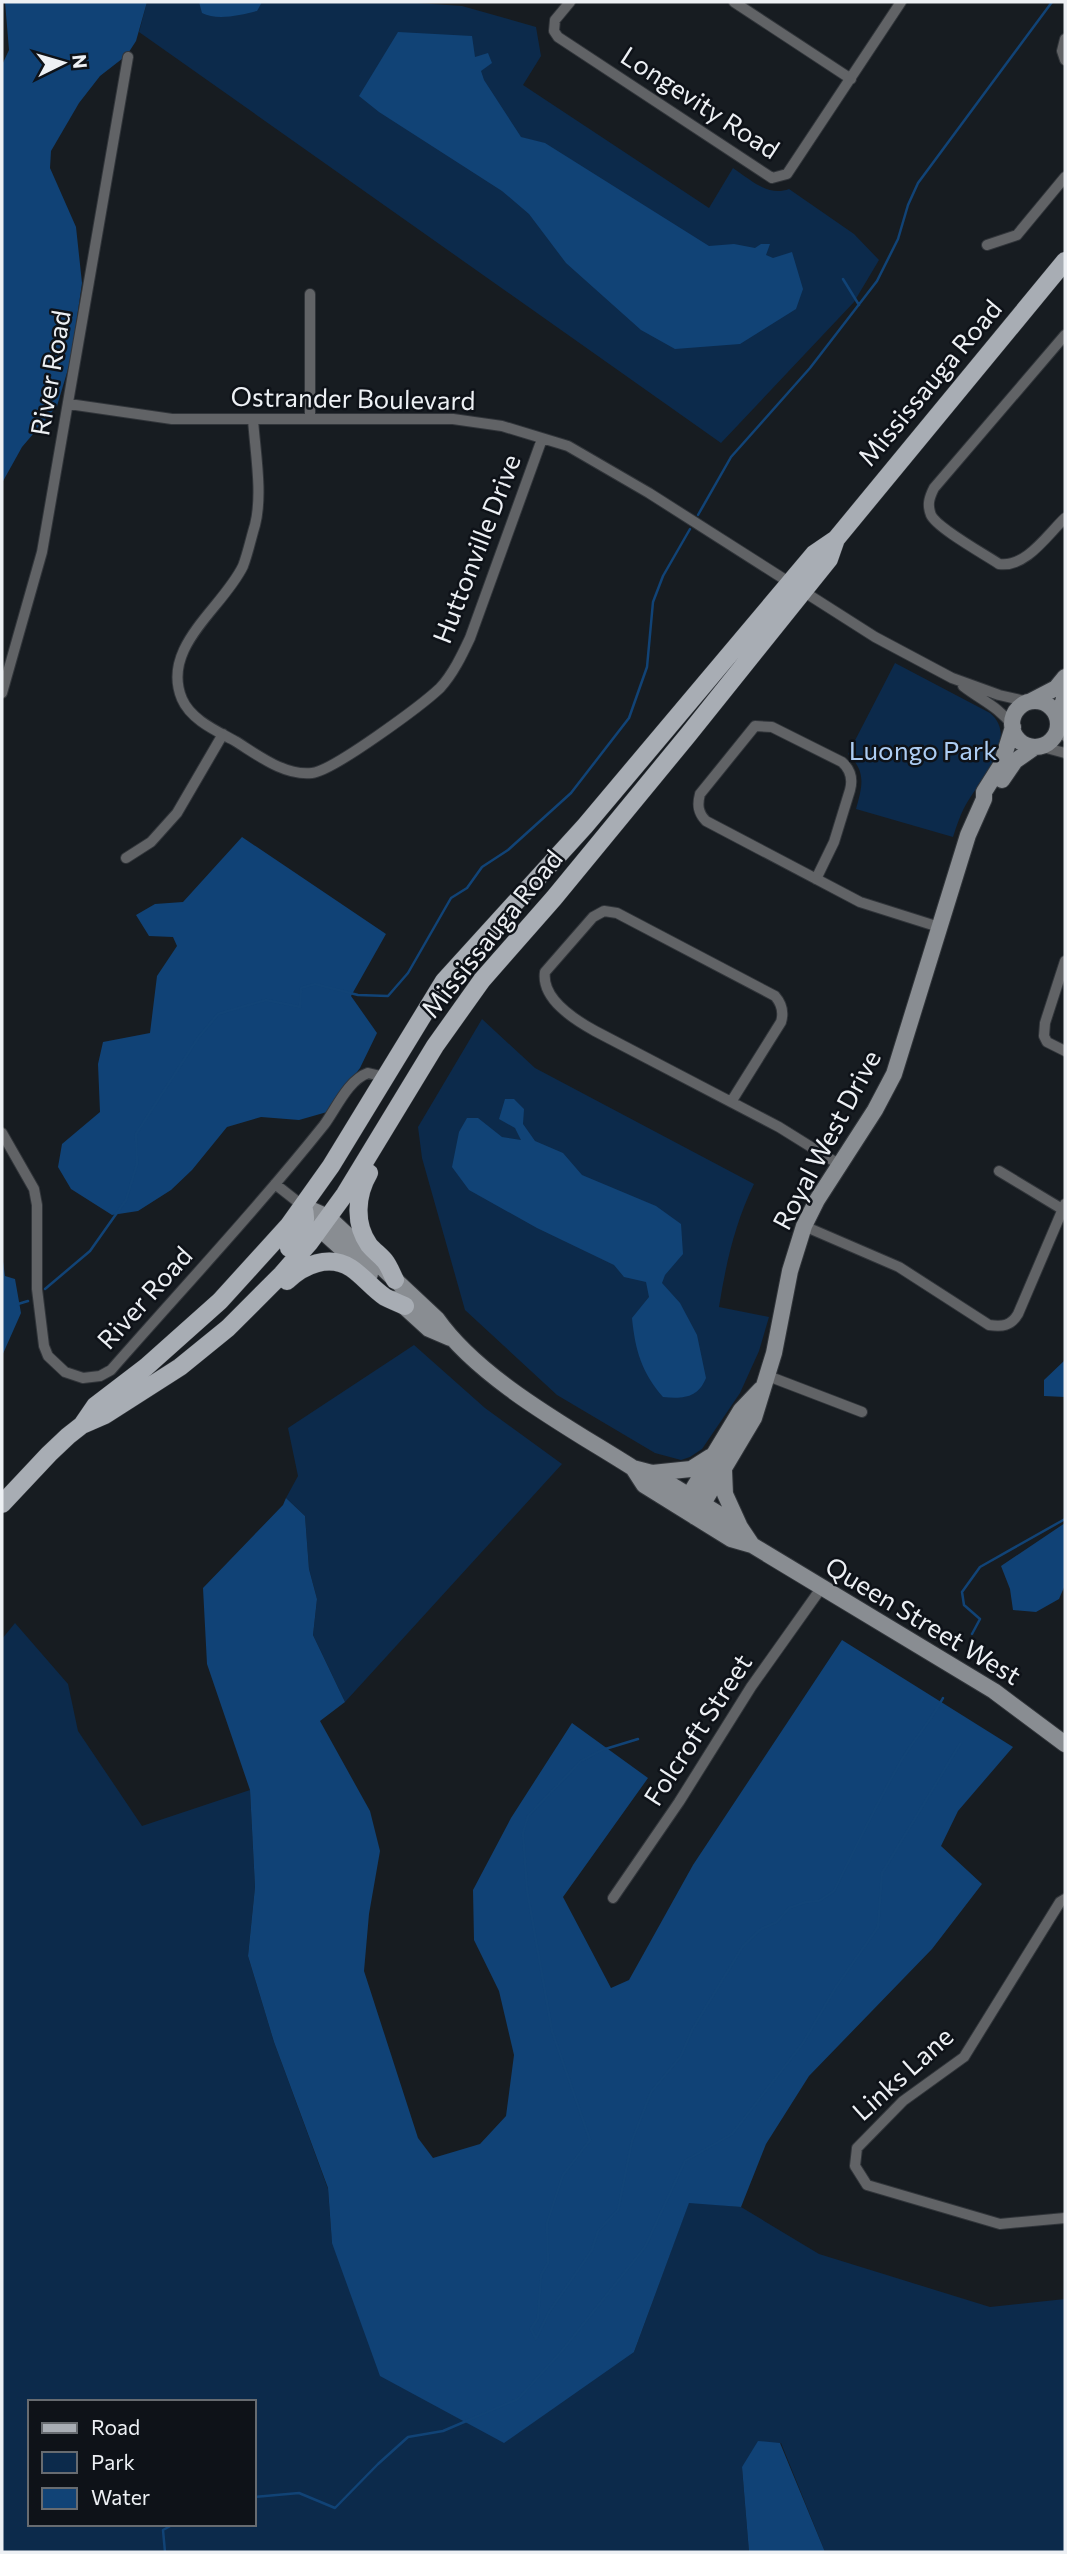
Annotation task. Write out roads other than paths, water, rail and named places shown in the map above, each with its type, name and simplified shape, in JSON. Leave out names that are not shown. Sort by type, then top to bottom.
[{"type":"main road","name":"Mississauga Road","points":[[2,1504],[49,1454],[82,1425],[96,1406],[156,1358],[219,1301],[271,1245],[331,1166],[377,1075],[444,981],[585,827],[795,588],[829,559],[836,539],[1065,261]]},
{"type":"main road","name":"Mississauga Road","points":[[82,1425],[105,1415],[208,1345],[282,1274],[345,1194],[435,1046],[482,980],[554,898],[688,735],[795,588]]},
{"type":"main road","points":[[1065,677],[1056,688],[1030,701],[1015,713],[1014,733],[1023,743],[1037,747],[1053,739],[1060,726],[1065,695]]},
{"type":"main road","points":[[1030,701],[1046,703],[1056,713],[1060,726]]},
{"type":"main road","name":"Royal West Drive","points":[[692,1506],[724,1469],[754,1418],[781,1324],[790,1271],[804,1226],[817,1200],[875,1111],[894,1074],[968,835],[984,799],[984,792],[1005,754],[1013,727]]},
{"type":"main road","name":"Royal West Drive","points":[[984,799],[991,796],[1015,761],[1037,747]]},
{"type":"main road","points":[[383,1133],[387,1143],[362,1186],[359,1221],[367,1242],[386,1262],[395,1280]]},
{"type":"main road","points":[[208,1345],[217,1328],[303,1232],[306,1224],[303,1206]]},
{"type":"main road","name":"Queen Street West","points":[[303,1206],[395,1280],[437,1319],[450,1338]]},
{"type":"main road","name":"Queen Street West","points":[[324,1223],[429,1329],[450,1338],[551,1418],[634,1468],[652,1473],[731,1539],[752,1545],[937,1656],[1064,1741]]},
{"type":"main road","points":[[228,1328],[245,1324],[296,1272],[323,1262],[341,1264],[353,1269],[384,1296],[405,1306]]},
{"type":"main road","name":"Royal West Drive","points":[[692,1506],[715,1453],[741,1410],[765,1382]]},
{"type":"main road","points":[[652,1473],[691,1469],[715,1453]]},
{"type":"main road","name":"Queen Street West","points":[[634,1468],[645,1485],[740,1527],[752,1545]]},
{"type":"main road","points":[[724,1469],[725,1494],[740,1527]]},
{"type":"street","name":"Longevity Road","points":[[570,2],[555,20],[554,31],[558,37],[772,178],[787,174],[901,2]]},
{"type":"street","points":[[734,2],[851,79]]},
{"type":"street","points":[[1065,39],[1062,51],[1065,60]]},
{"type":"street","name":"River Road","points":[[2,693],[42,552],[128,57]]},
{"type":"street","points":[[987,245],[1017,235],[1065,177]]},
{"type":"street","points":[[310,294],[310,418]]},
{"type":"street","points":[[1065,335],[934,488],[929,498],[929,507],[936,523],[999,564],[1007,565],[1023,559],[1065,518]]},
{"type":"street","name":"Ostrander Boulevard","points":[[69,404],[172,419],[453,419],[502,426],[568,446],[649,493],[875,637],[952,678]]},
{"type":"street","name":"Huttonville Drive","points":[[253,419],[257,482],[256,522],[243,565],[180,655],[176,677],[182,701],[195,717],[283,770],[313,773],[331,766],[414,710],[442,686],[470,638],[542,439]]},
{"type":"street","points":[[952,678],[999,695],[1030,701]]},
{"type":"street","points":[[952,678],[993,705],[1013,727]]},
{"type":"street","points":[[816,879],[834,842],[852,784],[849,771],[842,762],[772,727],[755,726],[700,794],[699,812],[706,821],[816,879],[877,909],[939,927]]},
{"type":"street","points":[[126,858],[151,842],[177,813],[223,734]]},
{"type":"street","points":[[1037,747],[1065,753]]},
{"type":"street","points":[[731,1102],[781,1022],[783,1011],[779,1000],[617,913],[598,913],[545,972],[544,984],[550,994],[572,1016],[587,1026],[731,1102],[779,1127],[839,1165]]},
{"type":"street","points":[[1065,961],[1044,1030],[1047,1042],[1065,1051]]},
{"type":"street","name":"River Road","points":[[2,1133],[34,1189],[37,1205],[37,1289],[44,1346],[48,1356],[65,1372],[83,1378],[100,1376],[110,1370],[275,1184],[326,1122],[351,1085],[377,1075]]},
{"type":"street","points":[[804,1226],[899,1267],[989,1325],[1010,1324],[1018,1314],[1064,1207],[999,1171]]},
{"type":"street","points":[[275,1184],[303,1206]]},
{"type":"street","points":[[765,1382],[812,1391],[862,1412]]},
{"type":"street","name":"Folcroft Street","points":[[613,1898],[679,1802],[751,1687],[821,1587]]},
{"type":"street","name":"Links Lane","points":[[1065,1899],[1060,1902],[964,2057],[903,2101],[857,2148],[855,2165],[867,2185],[1000,2224],[1065,2218]]},
{"type":"water","points":[[199,2],[262,2],[257,11],[222,17],[202,13]]},
{"type":"water","points":[[398,32],[472,36],[475,57],[488,53],[492,63],[481,71],[484,80],[521,137],[545,143],[709,246],[734,244],[755,248],[761,244],[770,244],[766,255],[773,258],[792,252],[803,289],[796,309],[740,344],[675,349],[641,330],[566,263],[529,214],[502,191],[379,112],[359,96]]},
{"type":"water","points":[[505,1099],[514,1099],[524,1109],[523,1124],[535,1141],[563,1153],[582,1175],[656,1206],[681,1224],[683,1254],[665,1275],[662,1283],[680,1303],[697,1335],[706,1378],[699,1390],[689,1396],[663,1397],[645,1370],[635,1340],[632,1318],[649,1297],[646,1282],[624,1277],[614,1265],[537,1228],[469,1190],[452,1167],[459,1132],[467,1118],[478,1118],[502,1137],[521,1140],[515,1128],[499,1119]]},
{"type":"water","points":[[2,1254],[5,1276],[15,1279],[21,1313],[2,1356]]},
{"type":"waterway","points":[[698,515],[731,457],[810,368],[877,281],[898,239],[918,183],[1052,2]]},
{"type":"waterway","points":[[843,279],[859,305]]},
{"type":"waterway","points":[[45,1289],[90,1251],[126,1200],[137,1164],[136,1134],[198,1038],[218,1014],[266,1000],[300,1007],[301,988],[315,984],[358,995],[388,996],[408,973],[451,898],[467,888],[482,867],[508,850],[571,793],[629,718],[647,667],[653,602],[663,576],[690,529]]},
{"type":"waterway","points":[[18,1304],[28,1301]]},
{"type":"waterway","points":[[972,1634],[980,1619],[964,1605],[962,1592],[980,1567],[1065,1519]]},
{"type":"waterway","points":[[536,2339],[549,2312],[592,2250],[598,2231],[618,2210],[632,2141],[651,2092],[681,2056],[692,2030],[743,1946],[761,1929],[777,1922],[789,1908],[819,1901],[834,1891],[901,1761],[943,1698]]},
{"type":"waterway","points":[[536,2339],[531,2329],[538,2318],[541,2275],[548,2263],[547,2223],[563,2175],[590,2140],[552,2031],[527,1890],[523,1833],[528,1816],[581,1761],[602,1750],[638,1739]]},
{"type":"waterway","points":[[256,2497],[299,2493],[335,2508],[408,2437],[443,2431],[518,2399],[561,2352],[645,2247],[685,2161],[732,2134],[803,2043],[836,1987],[878,1927],[882,1873],[960,1744]]},
{"type":"waterway","points":[[165,2552],[163,2530],[170,2526]]},
{"type":"park label","name":"Luongo Park","points":[[923,751]]}]
